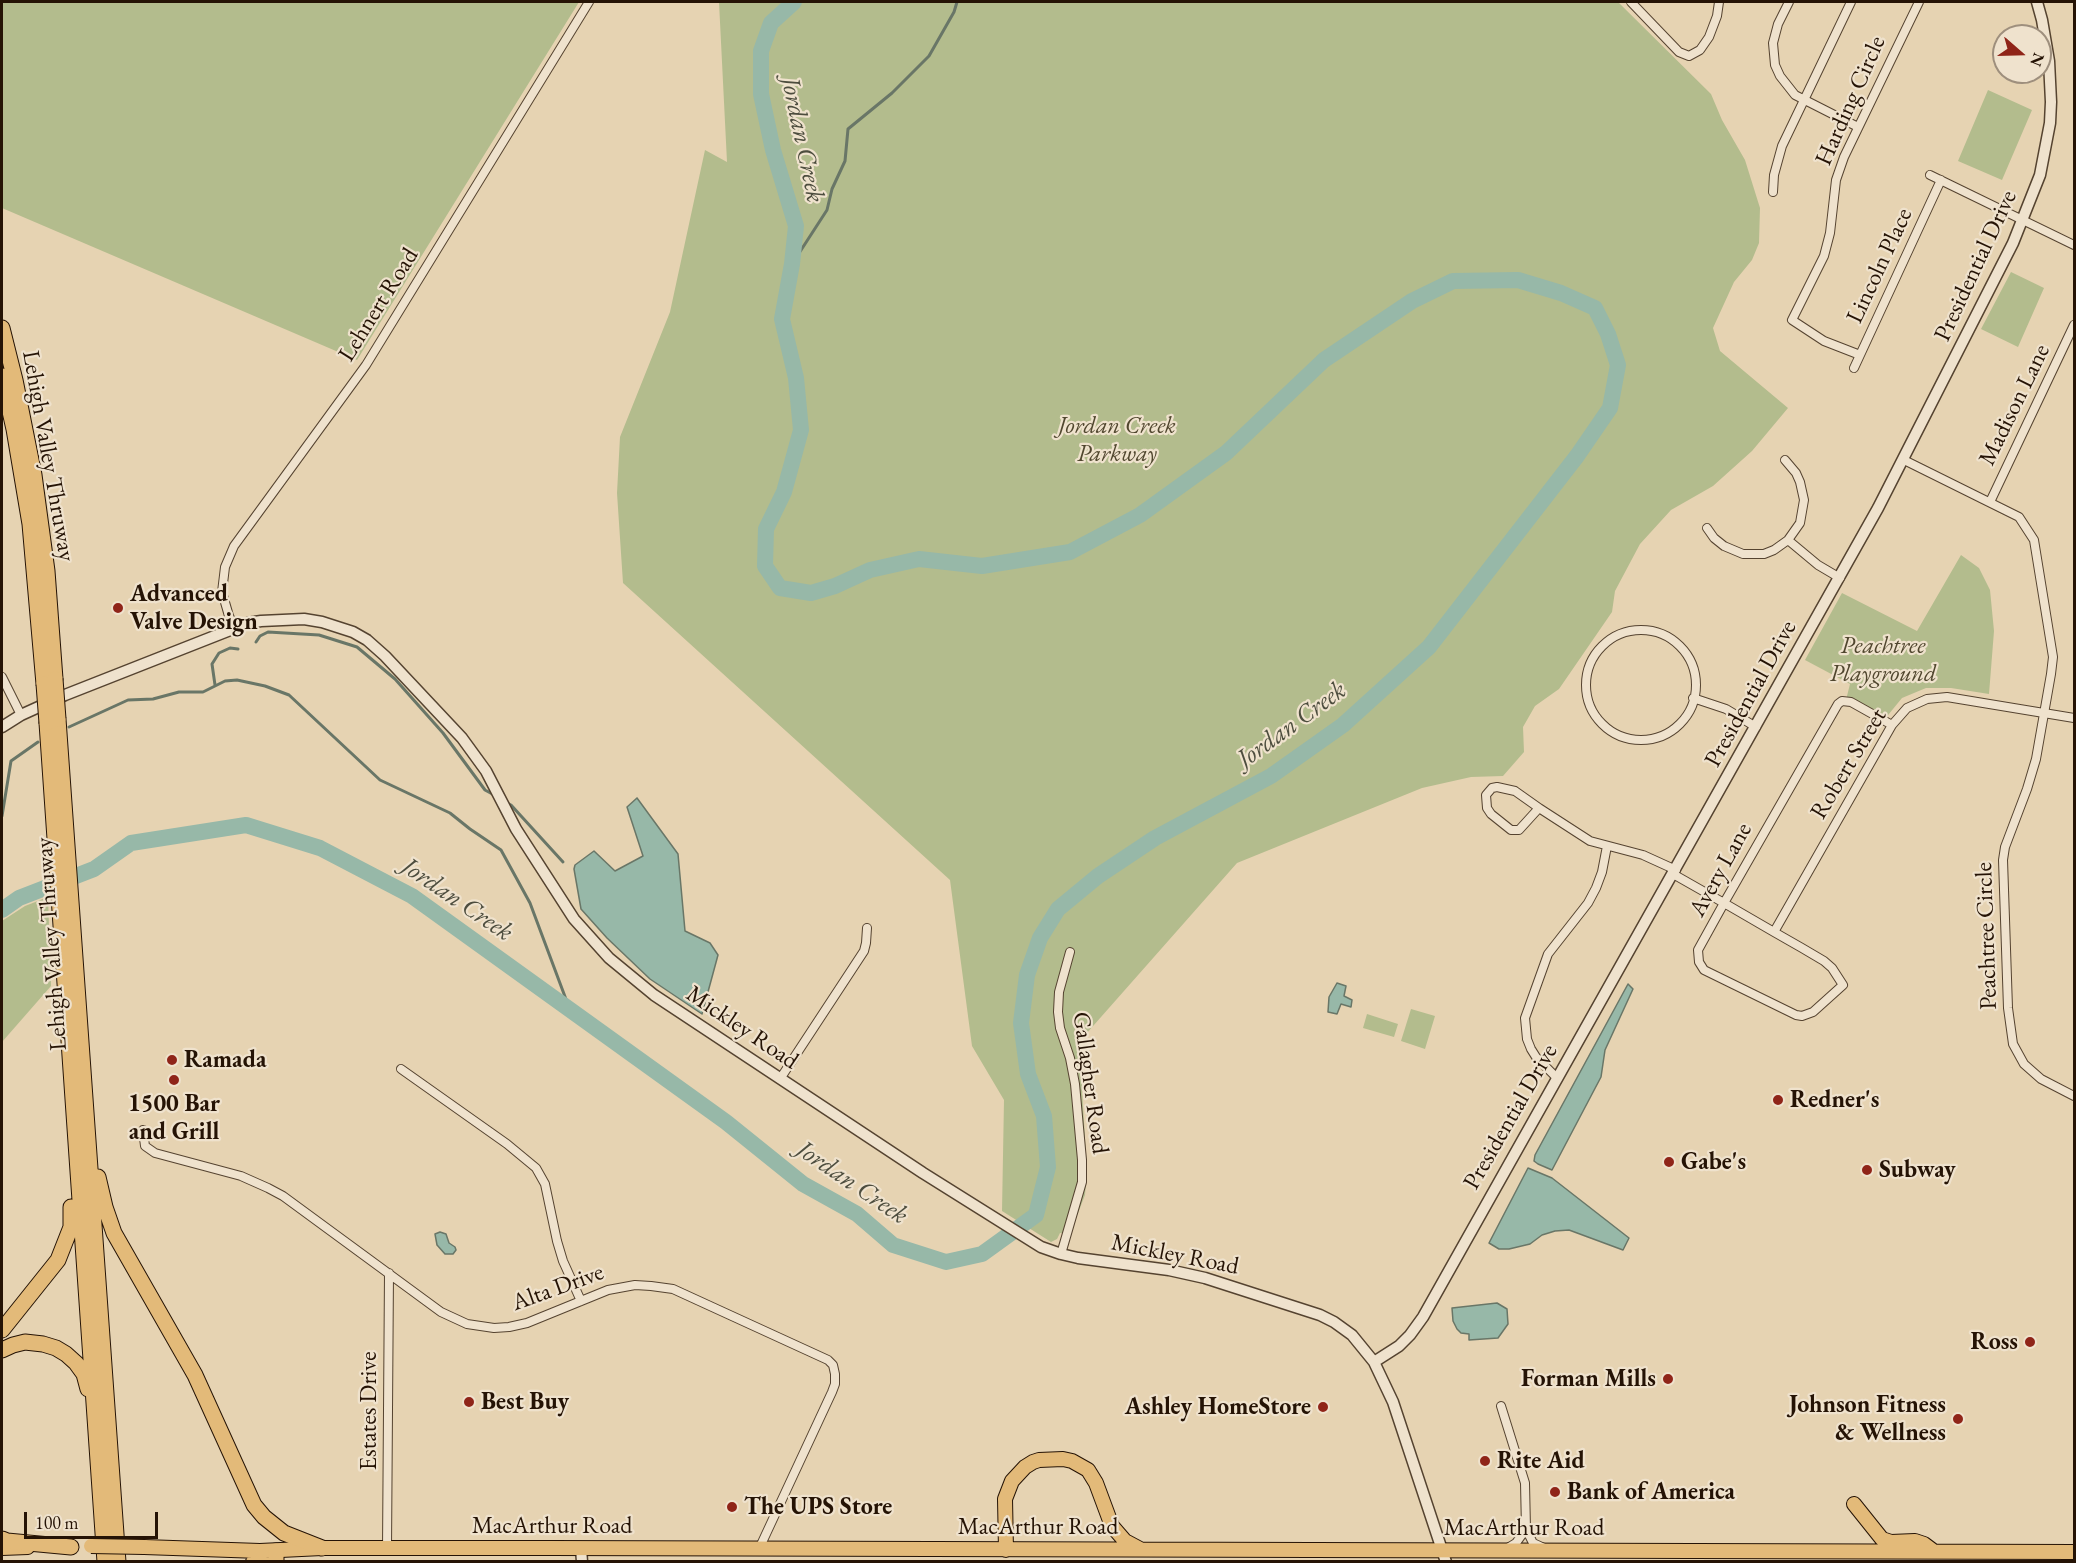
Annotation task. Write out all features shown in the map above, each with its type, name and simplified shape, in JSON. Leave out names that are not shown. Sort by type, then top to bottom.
[{"type":"highway","name":"Lehigh Valley Thruway","points":[[2,328],[34,475],[47,571],[52,721],[69,949],[88,1134],[118,1562]]},
{"type":"highway","name":"Lehigh Valley Thruway","points":[[2,376],[23,477],[50,681]]},
{"type":"highway","name":"Lehigh Valley Thruway","points":[[69,949],[69,1045],[105,1562]]},
{"type":"highway","points":[[2,1330],[52,1268],[62,1252],[71,1227],[69,1045]]},
{"type":"highway","points":[[88,1134],[105,1207],[114,1233],[195,1375],[251,1499],[259,1511],[277,1528],[299,1540],[322,1548]]},
{"type":"highway","points":[[2,1350],[19,1343],[30,1342],[50,1345],[66,1354],[80,1369],[86,1380],[96,1430]]},
{"type":"highway","points":[[1006,1550],[1005,1499],[1017,1473],[1033,1462],[1063,1459],[1088,1470],[1096,1483],[1106,1512],[1117,1533],[1125,1541],[1142,1550]]},
{"type":"highway","points":[[1854,1504],[1882,1539],[1891,1542],[1915,1541],[1924,1544],[1933,1552]]},
{"type":"highway","points":[[2,1539],[71,1547]]},
{"type":"highway","name":"MacArthur Road","points":[[71,1547],[200,1550],[272,1558]]},
{"type":"highway","name":"MacArthur Road","points":[[253,1562],[322,1548],[581,1555],[759,1548],[1142,1550],[1445,1556],[1503,1551],[1855,1556],[1933,1552],[2074,1552]]},
{"type":"main road","name":"MacArthur Road","points":[[2,1549],[71,1547]]},
{"type":"street","name":"Lehnert Road","points":[[235,627],[224,604],[222,592],[225,567],[234,546],[366,365],[588,2]]},
{"type":"street","points":[[1631,2],[1679,52],[1689,56],[1700,50],[1709,37],[1717,16],[1719,2]]},
{"type":"street","points":[[1789,2],[1775,33],[1773,53],[1780,76],[1786,86],[1804,100],[1858,127]]},
{"type":"street","points":[[1773,192],[1778,158],[1851,2]]},
{"type":"street","name":"Harding Circle","points":[[1860,355],[1824,341],[1792,320],[1824,256],[1830,233],[1836,180],[1844,157],[1919,2]]},
{"type":"street","name":"Presidential Drive","points":[[1374,1362],[1399,1346],[1419,1323],[1840,578],[1904,460],[1970,330],[2023,220],[2040,175],[2047,144],[2051,102],[2049,61],[2037,2]]},
{"type":"street","points":[[1930,175],[2074,245]]},
{"type":"street","name":"Lincoln Place","points":[[1854,368],[1941,180]]},
{"type":"street","name":"Madison Lane","points":[[1990,502],[2074,325]]},
{"type":"street","points":[[1707,528],[1724,546],[1743,554],[1764,554],[1788,540],[1800,523],[1804,500],[1796,473],[1785,460]]},
{"type":"street","name":"Peachtree Circle","points":[[1904,460],[2019,518],[2034,540],[2053,657],[2032,774],[2005,847],[2003,860],[2008,1008],[2013,1044],[2024,1064],[2041,1079],[2074,1095]]},
{"type":"street","points":[[1788,540],[1818,565],[1840,578]]},
{"type":"street","name":"Mickley Road","points":[[2,728],[21,715],[65,695],[235,627],[261,621],[304,619],[338,626],[367,640],[462,738],[497,788],[516,829],[574,919],[609,957],[654,995],[1041,1247],[1061,1254],[1169,1270],[1206,1278],[1320,1315],[1352,1335],[1374,1362],[1393,1402],[1445,1556]]},
{"type":"street","points":[[1634,630],[1654,630],[1673,639],[1688,655],[1695,676],[1693,698],[1685,717],[1670,731],[1650,740],[1628,739],[1609,730],[1595,715],[1588,696],[1588,675],[1597,653],[1613,637],[1634,630]]},
{"type":"street","points":[[2,677],[21,715]]},
{"type":"street","name":"Robert Street","points":[[1774,932],[1892,725],[1907,708],[1917,702],[1947,697],[2044,713]]},
{"type":"street","points":[[1693,698],[1726,709],[1756,727]]},
{"type":"street","name":"Avery Lane","points":[[1774,932],[1824,961],[1832,968],[1843,985],[1813,1012],[1802,1016],[1796,1015],[1704,970],[1699,962],[1698,950],[1838,704],[1842,701],[1851,702],[1892,725]]},
{"type":"street","points":[[2044,713],[2074,718]]},
{"type":"street","points":[[1539,808],[1519,830],[1511,830],[1491,814],[1485,797],[1492,788],[1506,787],[1515,791],[1579,836],[1643,855],[1774,932]]},
{"type":"street","points":[[1557,1078],[1536,1058],[1531,1049],[1527,1039],[1526,1018],[1548,954],[1588,903],[1596,888],[1607,846]]},
{"type":"street","points":[[780,1079],[864,951],[867,928]]},
{"type":"street","name":"Gallagher Road","points":[[1061,1254],[1082,1182],[1075,1084],[1058,1012],[1059,992],[1070,952]]},
{"type":"street","points":[[401,1069],[521,1154],[536,1168],[545,1184],[563,1261],[581,1301]]},
{"type":"street","name":"Alta Drive","points":[[143,1130],[143,1142],[148,1149],[164,1156],[241,1176],[268,1188],[441,1312],[467,1324],[479,1327],[509,1327],[527,1323],[620,1287],[643,1285],[673,1289],[813,1352],[833,1365],[835,1384],[832,1392],[759,1548]]},
{"type":"street","name":"Estates Drive","points":[[387,1548],[388,1273]]},
{"type":"street","points":[[1502,1406],[1525,1483],[1526,1529],[1533,1543],[1551,1551]]},
{"type":"street","points":[[1503,1551],[1516,1543],[1526,1529]]},
{"type":"green space","points":[[2,2],[579,2],[357,360],[2,208]]},
{"type":"green space","name":"Jordan Creek Parkway","points":[[719,2],[1618,2],[1711,94],[1722,120],[1745,160],[1760,208],[1759,243],[1752,260],[1734,282],[1713,328],[1720,351],[1788,408],[1752,451],[1713,486],[1671,510],[1640,544],[1615,591],[1612,612],[1559,689],[1535,706],[1523,727],[1524,752],[1503,776],[1471,777],[1422,788],[1237,863],[1086,1034],[1082,1089],[1087,1171],[1085,1195],[1070,1234],[1060,1233],[1057,1239],[1051,1242],[1002,1211],[1004,1100],[972,1046],[950,880],[623,583],[617,493],[620,437],[670,312],[705,150],[727,162]]},
{"type":"green space","points":[[1988,90],[2032,110],[2002,180],[1958,161]]},
{"type":"green space","points":[[2011,272],[2044,288],[2018,347],[1981,329]]},
{"type":"green space","name":"Peachtree Playground","points":[[1961,555],[1979,568],[1990,590],[1994,631],[1989,694],[1951,688],[1926,688],[1902,698],[1884,720],[1846,700],[1850,684],[1805,660],[1842,593],[1917,631]]},
{"type":"green space","points":[[48,897],[51,986],[2,1042],[2,921],[25,906]]},
{"type":"green space","points":[[1411,1009],[1435,1016],[1425,1049],[1401,1041]]},
{"type":"green space","points":[[1367,1014],[1398,1024],[1394,1037],[1363,1028]]},
{"type":"shaded area","points":[[637,798],[678,854],[685,931],[710,943],[718,955],[702,1014],[650,979],[607,938],[581,909],[575,865],[594,851],[615,871],[643,856],[627,807]]},
{"type":"shaded area","points":[[1337,983],[1346,986],[1344,996],[1352,1000],[1351,1007],[1341,1004],[1337,1014],[1328,1012],[1329,997]]},
{"type":"shaded area","points":[[1628,984],[1633,989],[1605,1050],[1601,1077],[1552,1170],[1538,1164],[1534,1161],[1535,1155]]},
{"type":"shaded area","points":[[1528,1168],[1552,1178],[1629,1238],[1623,1250],[1569,1230],[1542,1235],[1530,1244],[1509,1249],[1499,1249],[1489,1243]]},
{"type":"shaded area","points":[[440,1232],[446,1234],[449,1243],[455,1247],[453,1254],[445,1254],[437,1245],[435,1234]]},
{"type":"shaded area","points":[[1497,1303],[1507,1309],[1508,1324],[1498,1338],[1469,1340],[1469,1334],[1461,1333],[1457,1329],[1453,1321],[1452,1308]]},
{"type":"waterway","name":"Jordan Creek","points":[[2,910],[19,898],[94,869],[131,843],[246,825],[320,848],[412,896],[726,1122],[803,1184],[857,1214],[893,1245],[946,1262],[982,1254],[1036,1215],[1048,1167],[1044,1116],[1028,1074],[1021,1023],[1027,975],[1040,938],[1058,909],[1098,876],[1155,838],[1271,776],[1343,725],[1429,647],[1577,456],[1610,408],[1618,365],[1608,334],[1595,308],[1561,293],[1518,280],[1453,281],[1412,301],[1324,360],[1226,453],[1140,515],[1070,552],[982,566],[919,559],[870,570],[835,586],[811,593],[780,588],[765,566],[766,529],[784,492],[801,430],[796,378],[782,319],[796,226],[773,150],[761,94],[761,51],[771,23],[794,2]]},
{"type":"waterway","name":"Jordan Creek","points":[[792,264],[827,210],[832,189],[845,161],[848,129],[892,93],[929,56],[954,12],[957,2]]},
{"type":"waterway","points":[[256,642],[260,636],[268,632],[319,635],[357,647],[395,679],[443,733],[485,790],[496,796]]},
{"type":"waterway","points":[[215,685],[212,664],[219,653],[230,648],[238,649]]},
{"type":"waterway","points":[[69,727],[128,700],[153,699],[179,692],[203,692],[225,681],[237,680],[265,686],[289,695],[380,780],[450,813],[501,850],[530,903],[570,1010]]},
{"type":"waterway","points":[[2,816],[11,761],[38,742]]},
{"type":"waterway","points":[[507,803],[563,862]]},
{"type":"place","name":"Advanced Valve Design","points":[[118,608]]},
{"type":"place","name":"Ramada","points":[[172,1060]]},
{"type":"place","name":"1500 Bar and Grill","points":[[174,1080]]},
{"type":"place","name":"Redner's","points":[[1778,1100]]},
{"type":"place","name":"Gabe's","points":[[1669,1162]]},
{"type":"place","name":"Subway","points":[[1867,1170]]},
{"type":"place","name":"Ross","points":[[2030,1342]]},
{"type":"place","name":"Forman Mills","points":[[1668,1379]]},
{"type":"place","name":"Best Buy","points":[[469,1402]]},
{"type":"place","name":"Ashley HomeStore","points":[[1323,1407]]},
{"type":"place","name":"Johnson Fitness & Wellness","points":[[1958,1419]]},
{"type":"place","name":"Rite Aid","points":[[1485,1461]]},
{"type":"place","name":"Bank of America","points":[[1555,1492]]},
{"type":"place","name":"The UPS Store","points":[[732,1507]]}]
